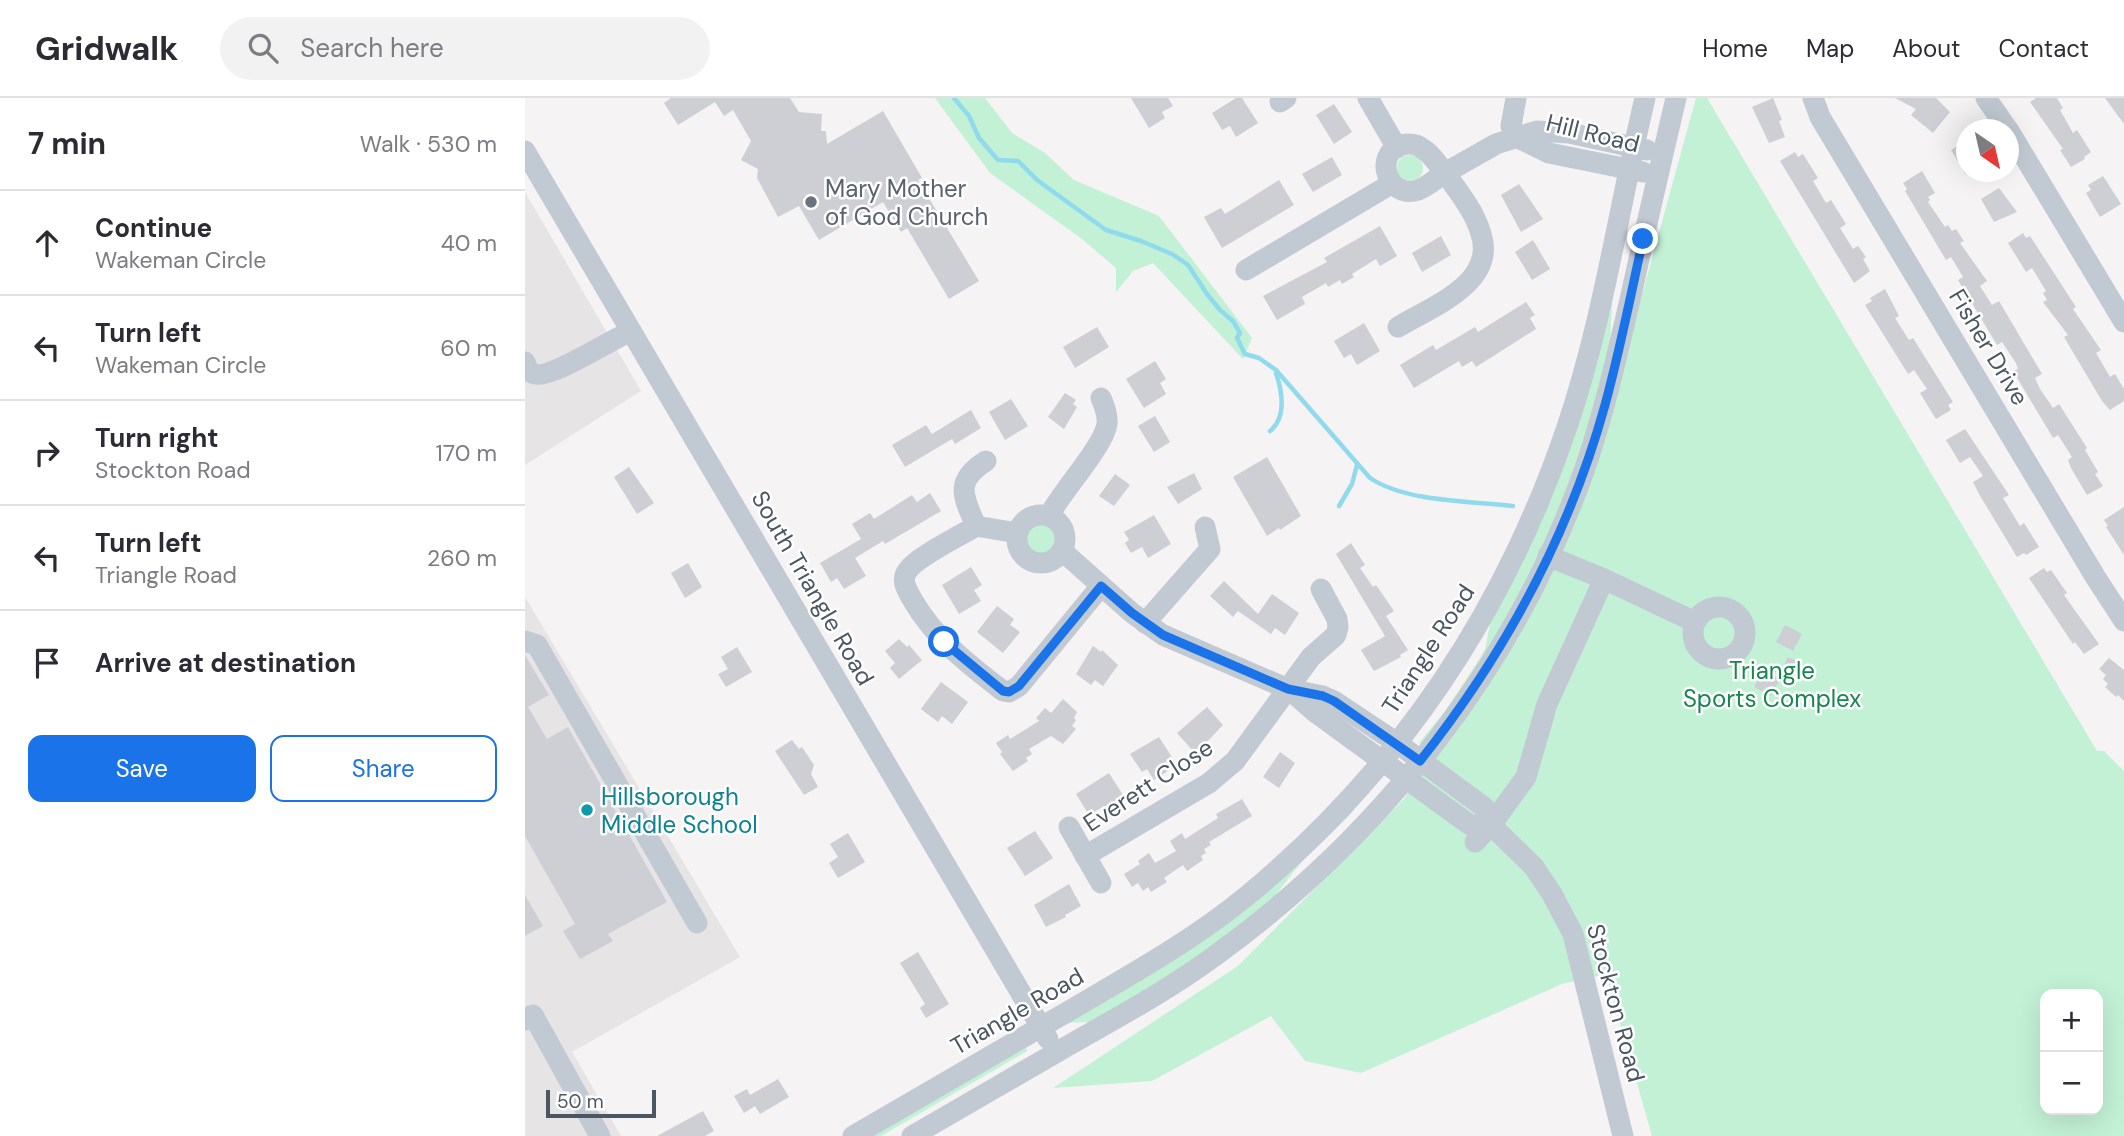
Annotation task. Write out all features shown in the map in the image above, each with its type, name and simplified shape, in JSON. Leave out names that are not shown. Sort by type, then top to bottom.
[{"type":"street","points":[[1368,98],[1397,148]]},
{"type":"street","points":[[1516,98],[1511,125],[1518,138]]},
{"type":"street","name":"Triangle Road","points":[[853,1136],[1158,959],[1246,896],[1303,846],[1397,743],[1442,683],[1475,632],[1502,583],[1538,506],[1579,388],[1645,98]]},
{"type":"street","points":[[912,1136],[1214,957],[1262,920],[1338,853],[1406,779],[1444,730],[1500,649],[1568,512],[1605,406],[1675,98]]},
{"type":"street","name":"Fisher Drive","points":[[1813,98],[1820,117],[2124,621]]},
{"type":"street","points":[[1986,98],[2000,119]]},
{"type":"street","name":"Hill Road","points":[[1391,184],[1406,192],[1416,191],[1496,144],[1537,131],[1558,132],[1663,153]]},
{"type":"street","name":"Hill Road","points":[[1518,138],[1549,153],[1658,175]]},
{"type":"street","points":[[1246,270],[1391,184],[1385,162],[1397,148],[1411,144],[1420,146],[1445,173],[1479,228],[1484,247],[1483,258],[1477,272],[1461,289],[1398,327]]},
{"type":"street","points":[[2019,148],[2124,322]]},
{"type":"street","name":"South Triangle Road","points":[[525,151],[1056,1053]]},
{"type":"street","points":[[525,362],[527,369],[533,374],[543,375],[562,368],[631,331]]},
{"type":"street","points":[[1049,516],[1055,503],[1105,432],[1107,418],[1101,398]]},
{"type":"street","points":[[976,526],[963,496],[964,487],[968,476],[986,461]]},
{"type":"street","points":[[1037,515],[1049,516],[1056,520],[1064,534],[1065,542],[1061,552],[1051,561],[1044,563],[1028,560],[1019,550],[1017,533],[1027,519],[1037,515]]},
{"type":"street","points":[[1017,533],[976,526],[910,567],[904,583],[921,614],[944,642],[1003,691],[1009,692],[1019,686],[1101,586]]},
{"type":"street","points":[[1145,622],[1210,549],[1205,527]]},
{"type":"street","name":"Stockton Road","points":[[1061,552],[1145,622],[1179,643],[1288,689],[1334,701],[1397,743],[1485,808],[1491,825],[1534,867],[1573,934],[1623,1136]]},
{"type":"street","points":[[1548,556],[1695,622]]},
{"type":"street","points":[[1475,842],[1526,777],[1547,704],[1604,579]]},
{"type":"street","name":"Everett Close","points":[[1086,856],[1223,772],[1245,749],[1311,657],[1336,635],[1338,627],[1333,611],[1321,589]]},
{"type":"street","points":[[525,641],[537,645],[697,923]]},
{"type":"street","name":"Stockton Road","points":[[1288,689],[1315,712],[1470,825],[1491,825]]},
{"type":"street","points":[[1069,827],[1101,883]]},
{"type":"street","points":[[529,1018],[600,1136]]},
{"type":"shaded area","points":[[525,192],[641,391],[525,465]]},
{"type":"shaded area","points":[[525,597],[740,957],[572,1052],[621,1136],[525,1136]]},
{"type":"green space","points":[[935,98],[985,98],[1012,133],[1045,153],[1074,180],[1159,216],[1252,338],[1243,359],[1153,263],[1133,271],[1116,292],[1116,268],[1082,239],[990,173]]},
{"type":"green space","name":"Triangle Sports Complex","points":[[1696,98],[1707,98],[2097,751],[2104,751],[2124,771],[2124,1136],[1652,1136],[1606,974],[1562,984],[1361,1073],[1305,1061],[1271,1016],[1152,1081],[1053,1088],[1238,966],[1404,799],[1551,577],[1612,404]]},
{"type":"green space","points":[[1410,155],[1419,159],[1423,168],[1419,177],[1410,181],[1401,177],[1397,168],[1401,159]]},
{"type":"green space","points":[[1613,287],[1610,343],[1590,428],[1563,502],[1525,587],[1448,713],[1421,744],[1419,743],[1445,711],[1485,649],[1491,619]]},
{"type":"green space","points":[[1041,525],[1051,529],[1055,539],[1051,549],[1041,553],[1031,549],[1027,539],[1031,529]]},
{"type":"green space","points":[[1381,777],[1349,816],[1303,860],[1267,906],[1168,978],[1090,1022],[1067,1023],[1118,992]]},
{"type":"green space","points":[[1026,1047],[1027,1051],[881,1136],[870,1136]]},
{"type":"building","name":"Mary Mother of God Church","points":[[671,98],[790,98],[799,112],[822,114],[821,131],[826,131],[827,144],[883,111],[922,178],[918,180],[979,281],[949,299],[907,228],[901,232],[883,202],[819,240],[799,206],[778,217],[757,178],[758,169],[741,160],[751,141],[733,110],[724,116],[715,102],[678,125],[664,103]]},
{"type":"building","points":[[1131,98],[1168,98],[1173,106],[1162,112],[1165,118],[1149,128]]},
{"type":"building","points":[[1236,98],[1242,98],[1258,123],[1236,137],[1230,126],[1222,130],[1212,113]]},
{"type":"building","points":[[1773,98],[1782,120],[1779,121],[1785,137],[1769,143],[1752,107]]},
{"type":"building","points":[[1895,98],[1936,98],[1950,112],[1933,133],[1911,115],[1916,109]]},
{"type":"building","points":[[2036,98],[2057,98],[2063,108],[2060,110],[2073,133],[2077,130],[2091,152],[2085,159],[2071,167],[2060,150],[2063,149],[2030,102]]},
{"type":"building","points":[[2105,98],[2124,98],[2124,124]]},
{"type":"building","points":[[1334,104],[1352,132],[1334,144],[1316,115]]},
{"type":"building","points":[[1795,152],[1798,157],[1803,154],[1818,178],[1813,181],[1826,203],[1831,200],[1846,224],[1840,228],[1853,249],[1858,246],[1866,257],[1863,259],[1870,271],[1854,283],[1780,161]]},
{"type":"building","points":[[1332,157],[1342,175],[1313,192],[1302,174]]},
{"type":"building","points":[[1922,171],[1935,193],[1928,197],[1928,202],[1945,227],[1948,225],[1952,231],[1956,229],[1964,241],[1960,243],[1987,281],[1980,286],[1992,305],[1999,301],[2042,374],[2035,378],[2040,389],[2053,408],[2059,404],[2087,448],[2085,450],[2098,472],[2095,474],[2103,486],[2087,495],[2071,468],[2068,460],[2072,457],[2058,435],[2053,438],[2013,371],[2018,369],[2016,363],[2002,342],[1997,345],[1958,280],[1963,277],[1951,257],[1946,260],[1905,191],[1907,189],[1903,183]]},
{"type":"building","points":[[2103,176],[2121,204],[2100,217],[2086,193],[2091,190],[2088,185]]},
{"type":"building","points":[[1279,180],[1294,205],[1222,248],[1204,217],[1221,208],[1225,214]]},
{"type":"building","points":[[1519,184],[1543,219],[1521,232],[1501,195]]},
{"type":"building","points":[[1999,188],[2017,212],[1994,222],[1981,199]]},
{"type":"building","points":[[1380,226],[1397,256],[1380,266],[1376,259],[1352,274],[1354,277],[1342,284],[1340,280],[1328,287],[1326,283],[1302,297],[1305,304],[1277,320],[1263,296],[1327,262],[1324,258]]},
{"type":"building","points":[[2023,233],[2026,238],[2030,236],[2076,307],[2073,309],[2101,350],[2096,353],[2110,377],[2115,374],[2124,389],[2124,401],[2110,410],[2064,337],[2068,335],[2043,302],[2047,300],[2043,293],[2046,291],[2032,268],[2026,272],[2008,243]]},
{"type":"building","points":[[1441,236],[1451,255],[1422,272],[1412,253]]},
{"type":"building","points":[[1533,240],[1550,269],[1532,280],[1515,252]]},
{"type":"building","points":[[1885,289],[1899,316],[1895,318],[1909,340],[1913,338],[1953,402],[1948,405],[1951,410],[1936,419],[1920,393],[1927,389],[1914,370],[1908,374],[1865,305],[1872,301],[1870,298]]},
{"type":"building","points":[[1526,302],[1535,315],[1530,318],[1536,329],[1476,367],[1472,361],[1462,367],[1459,361],[1414,388],[1400,365],[1433,345],[1436,350],[1475,327],[1478,332]]},
{"type":"building","points":[[1364,323],[1380,351],[1357,365],[1351,354],[1344,358],[1334,341]]},
{"type":"building","points":[[1097,327],[1109,347],[1075,368],[1063,347]]},
{"type":"building","points":[[1155,361],[1166,379],[1160,383],[1166,394],[1144,408],[1126,379]]},
{"type":"building","points":[[1065,393],[1076,400],[1073,404],[1077,407],[1064,429],[1048,417]]},
{"type":"building","points":[[1011,399],[1028,426],[1005,440],[989,412]]},
{"type":"building","points":[[971,410],[981,428],[955,444],[952,439],[905,467],[892,445],[926,425],[932,434]]},
{"type":"building","points":[[1155,416],[1170,442],[1154,452],[1138,426]]},
{"type":"building","points":[[1965,429],[2009,495],[2003,498],[2020,526],[2024,523],[2039,547],[2026,555],[2024,553],[2017,557],[1979,494],[1973,482],[1983,476],[1970,457],[1960,463],[1946,440]]},
{"type":"building","points":[[1267,457],[1301,516],[1267,536],[1233,477]]},
{"type":"building","points":[[629,467],[654,503],[637,514],[614,477]]},
{"type":"building","points":[[1194,473],[1202,489],[1178,504],[1167,487]]},
{"type":"building","points":[[1115,474],[1130,485],[1114,506],[1099,496]]},
{"type":"building","points":[[930,493],[941,511],[885,544],[883,541],[855,558],[866,576],[844,589],[837,578],[831,582],[820,563],[861,539],[852,524],[870,513],[874,519],[912,495],[917,502]]},
{"type":"building","points":[[2124,507],[2124,555],[2104,520]]},
{"type":"building","points":[[1154,515],[1171,544],[1148,558],[1142,547],[1131,553],[1125,543],[1129,540],[1124,532]]},
{"type":"building","points":[[1351,543],[1365,565],[1360,568],[1394,611],[1386,616],[1408,650],[1400,655],[1401,657],[1374,671],[1361,650],[1385,636],[1336,554]]},
{"type":"building","points":[[688,563],[702,587],[685,598],[671,573]]},
{"type":"building","points":[[971,567],[982,585],[974,590],[981,601],[959,614],[942,585]]},
{"type":"building","points":[[2044,568],[2047,572],[2051,570],[2067,593],[2064,595],[2099,644],[2084,654],[2075,642],[2073,644],[2029,578]]},
{"type":"building","points":[[1224,581],[1258,614],[1272,594],[1299,613],[1285,635],[1275,628],[1271,634],[1238,611],[1233,617],[1210,596]]},
{"type":"building","points":[[997,606],[1014,619],[1010,625],[1020,632],[1003,653],[977,632]]},
{"type":"building","points":[[1785,625],[1802,634],[1793,651],[1776,642]]},
{"type":"building","points":[[899,639],[907,647],[909,645],[922,660],[899,679],[890,668],[895,663],[885,651]]},
{"type":"building","points":[[1093,646],[1101,652],[1102,650],[1118,665],[1103,686],[1095,680],[1091,685],[1076,674]]},
{"type":"building","points":[[737,647],[752,672],[726,687],[718,674],[728,669],[721,657]]},
{"type":"building","name":"Hillsborough Middle School","points":[[525,655],[549,695],[528,707],[547,739],[568,727],[667,902],[608,934],[613,941],[580,959],[563,931],[575,924],[525,836]]},
{"type":"building","points":[[1788,657],[1802,664],[1795,678],[1781,672]]},
{"type":"building","points":[[2109,658],[2124,670],[2124,701],[2105,687],[2108,684],[2103,679],[2106,675],[2099,669]]},
{"type":"building","points":[[1763,670],[1780,679],[1771,696],[1754,687]]},
{"type":"building","points":[[941,682],[968,702],[952,724],[942,716],[938,722],[921,709]]},
{"type":"building","points":[[1063,699],[1077,712],[1072,726],[1076,729],[1063,744],[1051,736],[1029,749],[1032,754],[1026,758],[1028,761],[1013,771],[1000,754],[1002,752],[996,743],[1008,735],[1010,739],[1039,721],[1036,718],[1045,708],[1051,713]]},
{"type":"building","points":[[1207,707],[1223,725],[1194,752],[1177,733]]},
{"type":"building","points":[[1159,737],[1177,765],[1154,780],[1147,769],[1142,772],[1130,754]]},
{"type":"building","points":[[792,740],[799,749],[802,747],[814,765],[811,774],[818,787],[804,795],[775,751]]},
{"type":"building","points":[[1280,752],[1295,763],[1279,788],[1263,777]]},
{"type":"building","points":[[1109,773],[1123,795],[1089,815],[1076,794]]},
{"type":"building","points":[[1242,799],[1252,816],[1209,842],[1211,845],[1204,849],[1206,853],[1201,856],[1203,860],[1187,871],[1183,865],[1164,878],[1167,882],[1151,892],[1148,887],[1143,891],[1138,883],[1132,887],[1124,874],[1140,864],[1138,861],[1149,853],[1155,863],[1176,851],[1170,841],[1182,833],[1185,839],[1218,818],[1216,814]]},
{"type":"building","points":[[1035,831],[1053,858],[1025,876],[1007,848]]},
{"type":"building","points":[[848,833],[865,862],[838,878],[829,863],[838,857],[830,844]]},
{"type":"building","points":[[1069,884],[1081,906],[1046,927],[1034,905]]},
{"type":"building","points":[[525,895],[543,926],[525,936]]},
{"type":"building","points":[[918,952],[949,1004],[926,1018],[920,1008],[925,1004],[900,963]]},
{"type":"building","points":[[778,1079],[789,1097],[760,1114],[755,1106],[744,1113],[734,1096],[747,1089],[750,1095]]},
{"type":"building","points":[[703,1111],[714,1131],[705,1136],[657,1136]]},
{"type":"waterway","points":[[954,98],[969,116],[979,138],[998,160],[1018,161],[1037,180],[1106,230],[1172,254],[1188,265],[1207,294],[1233,321],[1240,333],[1237,338],[1245,354],[1259,358],[1276,370],[1370,478],[1401,492],[1419,496],[1513,506]]},
{"type":"waterway","points":[[1270,431],[1279,419],[1282,404],[1276,373]]},
{"type":"waterway","points":[[1339,506],[1352,484],[1357,465]]},
{"type":"place","name":"Mary Mother of God Church","points":[[811,202]]},
{"type":"place","name":"Hillsborough Middle School","points":[[587,810]]},
{"type":"route","points":[[944,642],[1003,691],[1009,692],[1019,686],[1101,586],[1163,635],[1288,689],[1334,701],[1420,761],[1500,649],[1528,598],[1568,512],[1605,406],[1643,239]]}]
